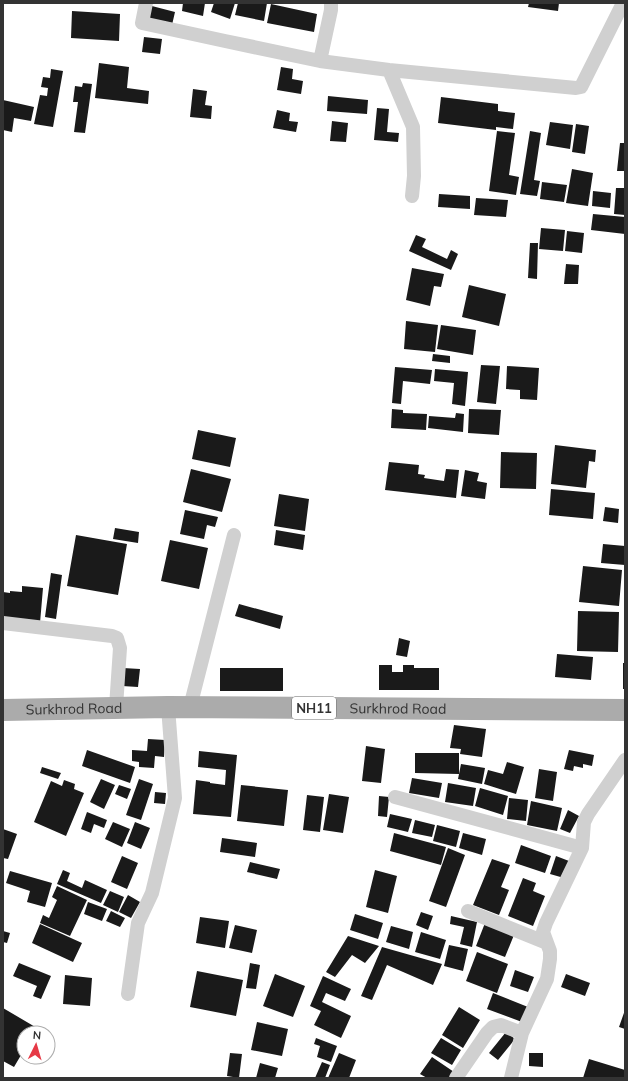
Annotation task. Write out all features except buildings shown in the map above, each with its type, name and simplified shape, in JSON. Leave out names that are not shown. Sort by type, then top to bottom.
[{"type":"main road","name":"Surkhrod Road","points":[[3,710],[190,707],[625,710]]},
{"type":"street","points":[[146,3],[142,22],[225,41],[320,60],[389,70],[576,88],[581,87],[623,3]]},
{"type":"street","points":[[320,60],[331,10],[331,3]]},
{"type":"street","points":[[389,70],[413,127],[414,176],[412,196]]},
{"type":"street","points":[[190,707],[234,535]]},
{"type":"street","points":[[3,623],[112,636],[117,638],[120,648],[116,707]]},
{"type":"street","points":[[128,994],[138,923],[152,893],[175,798],[168,707]]},
{"type":"street","points":[[511,1078],[522,1032],[547,979],[550,951],[543,932],[546,923],[582,848],[584,822],[625,760]]},
{"type":"street","points":[[395,797],[582,848]]},
{"type":"street","points":[[468,911],[547,943]]},
{"type":"street","points":[[456,1078],[487,1033],[493,1027],[501,1025],[522,1032]]}]
